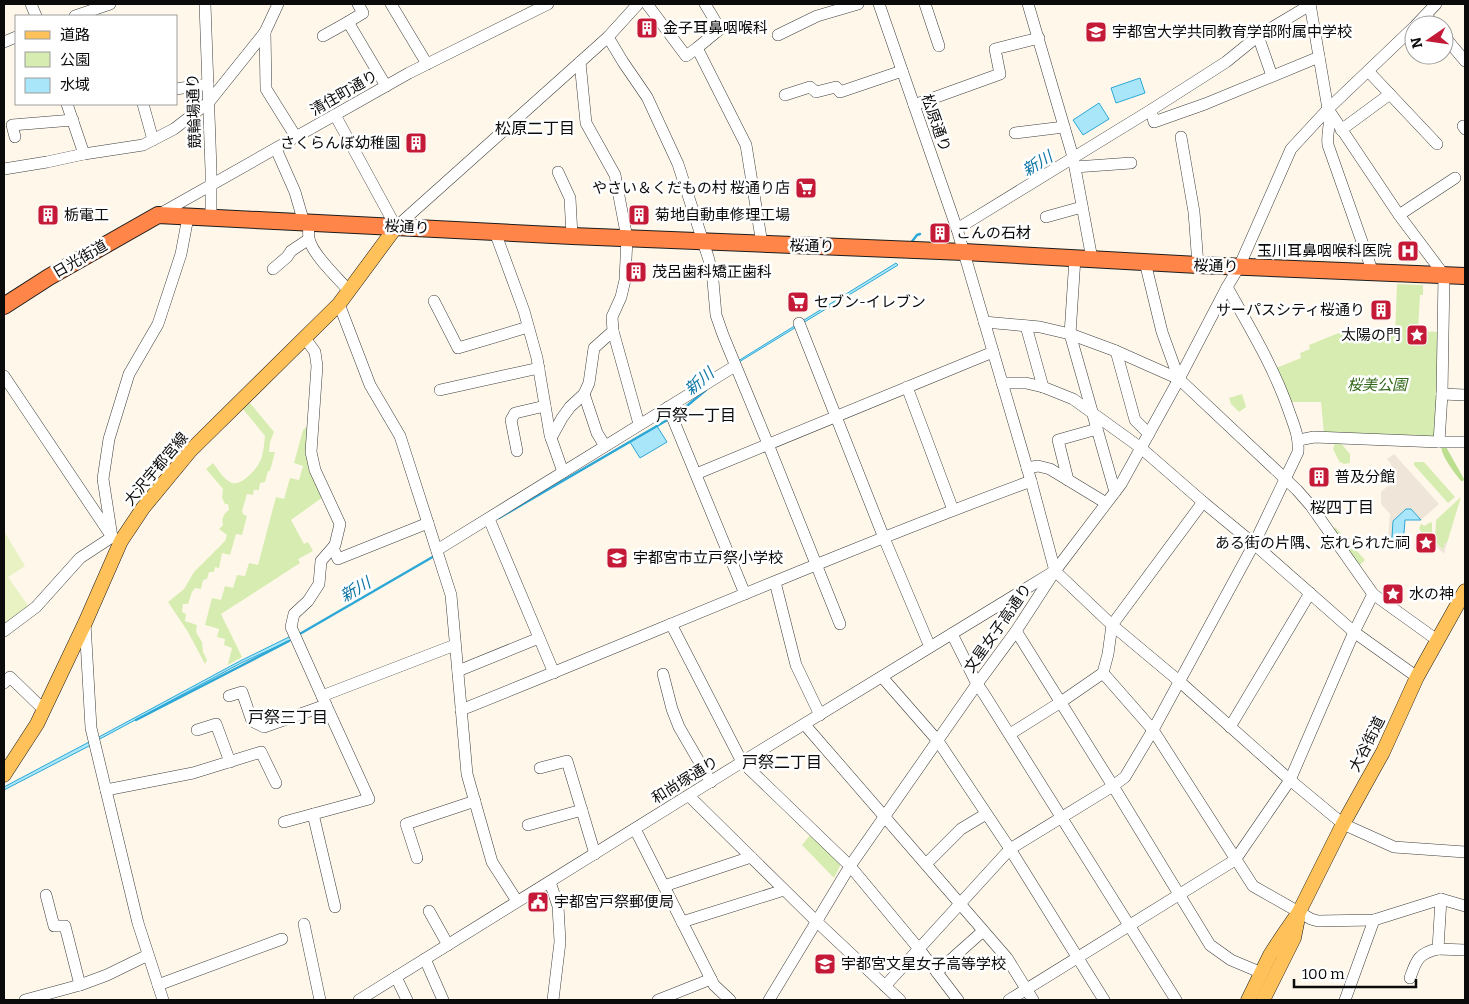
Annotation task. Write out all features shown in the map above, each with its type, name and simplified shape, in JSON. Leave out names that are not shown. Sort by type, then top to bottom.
[{"type":"highway","name":"桜通り","points":[[158,215],[210,218],[308,228],[396,227],[1465,276]]},
{"type":"highway","name":"日光街道","points":[[4,306],[49,277],[158,215]]},
{"type":"main road","name":"大沢宇都宮線","points":[[4,775],[44,710],[85,623],[117,539],[190,451],[339,304],[396,227]]},
{"type":"main road","name":"大谷街道","points":[[1248,1000],[1281,938],[1299,912],[1383,752],[1417,677],[1465,591]]},
{"type":"main road","name":"大谷街道","points":[[1263,1000],[1294,938],[1299,912]]},
{"type":"street","points":[[82,15],[97,13],[110,4]]},
{"type":"street","name":"競輪場通り","points":[[206,4],[211,184],[210,218]]},
{"type":"street","points":[[4,168],[143,145],[174,130],[209,102],[265,32],[278,4]]},
{"type":"street","points":[[323,36],[363,13],[358,4]]},
{"type":"street","points":[[391,4],[426,64]]},
{"type":"street","points":[[335,115],[396,227],[608,37],[638,4]]},
{"type":"street","points":[[647,4],[686,56],[720,29],[706,4]]},
{"type":"street","points":[[778,35],[840,6],[858,4]]},
{"type":"street","name":"松原通り","points":[[879,4],[957,229],[1031,481],[1054,571]]},
{"type":"street","points":[[925,4],[939,46]]},
{"type":"street","points":[[1028,4],[1074,162],[1082,207],[1084,258],[1070,334],[1115,492]]},
{"type":"street","points":[[957,229],[1074,162],[1226,62],[1258,36],[1310,4],[1330,121],[1327,135],[1328,145],[1373,273]]},
{"type":"street","name":"文星女子高通り","points":[[1426,15],[1436,4]]},
{"type":"street","name":"清住町通り","points":[[158,215],[426,64],[543,5]]},
{"type":"street","points":[[348,22],[386,86]]},
{"type":"street","points":[[265,32],[266,89],[296,137]]},
{"type":"street","points":[[1258,36],[1272,76]]},
{"type":"street","points":[[608,37],[622,62],[647,97],[675,156],[709,260],[716,315],[840,624]]},
{"type":"street","name":"文星女子高通り","points":[[769,1000],[850,866],[1016,631],[1054,571],[1129,471],[1239,267],[1291,149],[1328,110],[1404,37]]},
{"type":"street","points":[[914,105],[1000,74],[996,49],[1039,38]]},
{"type":"street","points":[[697,48],[746,145],[762,244]]},
{"type":"street","points":[[1454,48],[1465,61]]},
{"type":"street","points":[[1151,110],[1154,122],[1205,104],[1319,57]]},
{"type":"street","points":[[580,62],[586,123],[615,176],[627,238],[625,280],[621,297],[612,317],[613,331],[639,424]]},
{"type":"street","points":[[785,94],[810,87],[816,92],[836,86],[840,92],[902,71]]},
{"type":"street","points":[[1368,71],[1436,144]]},
{"type":"street","points":[[178,89],[208,84]]},
{"type":"street","points":[[1341,130],[1390,94]]},
{"type":"street","points":[[67,105],[84,154]]},
{"type":"street","points":[[143,105],[153,140]]},
{"type":"street","points":[[1328,110],[1399,215],[1444,275],[1442,394],[1439,442]]},
{"type":"street","points":[[15,137],[12,125],[73,120]]},
{"type":"street","points":[[1015,133],[1064,127]]},
{"type":"street","points":[[1181,137],[1194,212],[1198,265]]},
{"type":"street","points":[[276,149],[292,186],[316,253],[349,292]]},
{"type":"street","points":[[1074,162],[1131,163]]},
{"type":"street","points":[[558,172],[570,198],[572,236]]},
{"type":"street","points":[[1399,215],[1456,178]]},
{"type":"street","points":[[1046,217],[1082,207]]},
{"type":"street","points":[[117,539],[103,478],[110,439],[130,374],[158,324],[181,254],[188,217]]},
{"type":"street","points":[[272,269],[287,257],[308,228]]},
{"type":"street","points":[[495,232],[528,327],[539,368],[551,438],[563,472]]},
{"type":"street","points":[[1145,262],[1162,332],[1179,378]]},
{"type":"street","points":[[885,986],[1010,849],[1125,777],[1153,730],[1254,544],[1298,452],[1299,440],[1287,404],[1269,362],[1227,287]]},
{"type":"street","points":[[434,301],[458,348],[528,327]]},
{"type":"street","points":[[339,304],[370,385],[400,436],[451,595],[467,774],[492,862],[517,901]]},
{"type":"street","points":[[984,322],[1040,327],[1070,334],[1179,378],[1297,490],[1311,506],[1373,594],[1437,640]]},
{"type":"street","points":[[798,323],[930,647]]},
{"type":"street","points":[[1026,326],[1043,387]]},
{"type":"street","points":[[551,438],[570,407],[584,394],[589,382],[594,348],[613,331]]},
{"type":"street","points":[[284,822],[369,799],[290,627],[294,614],[308,601],[319,584],[321,561],[335,545],[340,524],[315,470],[311,452],[317,366],[315,352],[305,338]]},
{"type":"street","points":[[1116,351],[1135,420],[1149,434]]},
{"type":"street","points":[[696,474],[993,352]]},
{"type":"street","points":[[437,550],[735,366]]},
{"type":"street","points":[[440,390],[539,368]]},
{"type":"street","points":[[4,376],[117,539]]},
{"type":"street","points":[[1002,383],[1026,383],[1043,387],[1073,399],[1141,448],[1354,632],[1417,677]]},
{"type":"street","points":[[907,387],[953,510]]},
{"type":"street","points":[[584,394],[597,433],[605,446]]},
{"type":"street","points":[[1442,394],[1465,395]]},
{"type":"street","points":[[517,451],[511,420],[515,413],[545,406]]},
{"type":"street","points":[[668,407],[746,594]]},
{"type":"street","points":[[1068,480],[1058,440],[1097,429]]},
{"type":"street","points":[[1299,440],[1314,437],[1465,442]]},
{"type":"street","points":[[1027,468],[1038,466],[1050,469],[1106,503]]},
{"type":"street","points":[[461,710],[953,510],[1031,481]]},
{"type":"street","points":[[1010,734],[1103,673],[1112,625],[1203,502]]},
{"type":"street","points":[[489,519],[554,673]]},
{"type":"street","points":[[333,548],[338,558],[428,523]]},
{"type":"street","points":[[4,631],[36,607],[80,558],[117,539]]},
{"type":"street","points":[[1054,571],[1112,625],[1179,681],[1290,780],[1344,824],[1394,848],[1465,852]]},
{"type":"street","name":"和尚塚通り","points":[[359,1000],[1054,571]]},
{"type":"street","points":[[775,582],[796,666],[820,715]]},
{"type":"street","points":[[1230,727],[1310,593]]},
{"type":"street","points":[[1009,1000],[1235,860],[1290,780],[1354,632],[1373,594]]},
{"type":"street","points":[[85,623],[91,728],[138,923],[163,1000]]},
{"type":"street","points":[[671,624],[742,762],[850,866],[919,949],[958,1000]]},
{"type":"street","points":[[1016,631],[1210,945],[1231,960],[1262,973]]},
{"type":"street","points":[[952,634],[977,684],[1176,1000]]},
{"type":"street","points":[[458,671],[539,638]]},
{"type":"street","points":[[229,696],[242,692],[252,721],[264,727],[455,645]]},
{"type":"street","points":[[1103,673],[1153,730],[1253,886],[1318,921],[1374,920],[1441,899],[1465,906]]},
{"type":"street","points":[[663,674],[679,727],[711,782]]},
{"type":"street","points":[[882,676],[938,740],[1010,849],[1104,1000]]},
{"type":"street","points":[[4,683],[10,678],[44,710]]},
{"type":"street","points":[[197,730],[216,724],[230,762]]},
{"type":"street","points":[[805,724],[1006,958],[1033,1000]]},
{"type":"street","points":[[106,790],[193,773],[261,752],[276,783]]},
{"type":"street","points":[[540,768],[567,761],[595,854]]},
{"type":"street","points":[[688,796],[900,1000]]},
{"type":"street","points":[[417,858],[406,824],[475,800]]},
{"type":"street","points":[[528,825],[582,810]]},
{"type":"street","points":[[313,814],[335,907]]},
{"type":"street","points":[[926,864],[961,829],[986,814]]},
{"type":"street","points":[[635,829],[714,985],[730,1000]]},
{"type":"street","points":[[664,886],[751,857]]},
{"type":"street","points":[[550,882],[558,906],[560,942],[553,1000]]},
{"type":"street","points":[[682,922],[784,890]]},
{"type":"street","points":[[46,895],[54,926],[65,926],[80,986]]},
{"type":"street","points":[[1438,949],[1441,899]]},
{"type":"street","points":[[429,911],[448,945]]},
{"type":"street","points":[[1345,1000],[1374,920]]},
{"type":"street","points":[[304,924],[320,1000]]},
{"type":"street","points":[[937,972],[983,931]]},
{"type":"street","points":[[158,985],[282,939]]},
{"type":"street","points":[[1410,978],[1417,960],[1426,951],[1438,949],[1465,950]]},
{"type":"street","points":[[24,1000],[80,986],[148,955]]},
{"type":"street","points":[[425,959],[443,1000]]},
{"type":"street","points":[[396,977],[407,1000]]},
{"type":"street","points":[[658,1000],[711,979]]},
{"type":"green space","name":"桜美公園","points":[[1397,284],[1423,285],[1423,295],[1420,295],[1418,331],[1441,332],[1437,436],[1433,439],[1324,434],[1321,402],[1289,402],[1276,368],[1301,358],[1300,353],[1310,349],[1309,345],[1341,332],[1395,335]]},
{"type":"green space","points":[[1242,394],[1246,407],[1239,412],[1231,404],[1229,398]]},
{"type":"green space","points":[[250,403],[274,432],[269,452],[275,452],[265,482],[260,483],[259,490],[254,490],[253,495],[247,494],[242,511],[247,516],[242,535],[236,534],[230,555],[222,553],[219,568],[215,567],[214,572],[209,572],[207,579],[203,580],[201,589],[195,588],[188,604],[183,604],[182,612],[186,614],[185,621],[197,625],[196,632],[202,642],[203,652],[207,660],[205,664],[188,632],[168,602],[184,589],[194,572],[225,541],[227,535],[219,529],[223,525],[223,516],[229,510],[228,504],[225,504],[222,498],[223,489],[206,469],[213,463],[226,479],[236,483],[246,478],[255,470],[261,460],[265,436],[243,409]]},
{"type":"green space","points":[[310,424],[323,497],[291,520],[304,544],[308,542],[313,551],[298,559],[300,563],[221,614],[242,657],[228,665],[232,648],[224,645],[225,639],[217,637],[219,629],[205,625],[212,598],[221,600],[225,586],[233,588],[237,575],[245,576],[249,563],[258,565],[276,497],[284,499],[290,478],[299,480],[303,466],[294,463],[303,430]]},
{"type":"green space","points":[[1336,441],[1340,442],[1350,454],[1350,463],[1340,463],[1333,449]]},
{"type":"green space","points":[[1441,445],[1445,445],[1464,479],[1463,481],[1448,464]]},
{"type":"green space","points":[[1414,462],[1424,462],[1455,497],[1448,503],[1414,465]]},
{"type":"green space","points":[[1461,497],[1447,543],[1445,543],[1443,550],[1435,541],[1436,520]]},
{"type":"green space","points":[[1431,522],[1432,538],[1422,538],[1420,526]]},
{"type":"green space","points":[[1335,527],[1365,560],[1359,566],[1333,530]]},
{"type":"green space","points":[[4,531],[25,566],[8,577],[29,607],[4,626]]},
{"type":"green space","points":[[811,834],[841,864],[834,878],[802,845]]},
{"type":"shaded area","points":[[1394,454],[1439,504],[1421,520],[1411,509],[1392,537],[1388,537],[1390,514],[1381,504],[1381,492],[1391,483],[1391,464],[1387,459]]},
{"type":"shaded area","points":[[1422,538],[1435,539],[1435,542],[1443,550],[1445,543],[1447,543],[1444,554],[1435,545],[1432,548],[1415,547]]},
{"type":"water","points":[[1140,78],[1145,93],[1116,103],[1111,88]]},
{"type":"water","points":[[1099,103],[1109,119],[1083,135],[1073,120]]},
{"type":"water","points":[[896,263],[898,265],[738,361]]},
{"type":"water","points":[[657,426],[667,442],[640,458],[630,442]]},
{"type":"water","points":[[1406,509],[1411,509],[1421,520],[1405,520],[1404,533],[1396,541],[1388,540],[1388,537],[1392,537],[1393,521]]},
{"type":"water","points":[[291,636],[293,639],[241,663],[98,740],[97,738],[240,661]]},
{"type":"water","points":[[89,742],[91,745],[4,790],[4,787]]},
{"type":"waterway","name":"新川","points":[[910,244],[920,234]]},
{"type":"waterway","name":"新川","points":[[676,415],[706,390]]},
{"type":"waterway","name":"新川","points":[[499,518],[669,419]]},
{"type":"waterway","name":"新川","points":[[298,635],[436,555]]},
{"type":"waterway","name":"新川","points":[[136,720],[289,641]]},
{"type":"place","name":"金子耳鼻咽喉科","points":[[647,28]]},
{"type":"place","name":"宇都宮大学共同教育学部附属中学校","points":[[1096,32]]},
{"type":"place","name":"さくらんぼ幼稚園","points":[[416,143]]},
{"type":"place","name":"やさい＆くだもの村 桜通り店","points":[[806,188]]},
{"type":"place","name":"栃電工","points":[[48,215]]},
{"type":"place","name":"菊地自動車修理工場","points":[[639,215]]},
{"type":"place","name":"こんの石材","points":[[940,233]]},
{"type":"place","name":"玉川耳鼻咽喉科医院","points":[[1408,251]]},
{"type":"place","name":"茂呂歯科矯正歯科","points":[[636,272]]},
{"type":"place","name":"セブン-イレブン","points":[[798,302]]},
{"type":"place","name":"サーパスシティ桜通り","points":[[1381,310]]},
{"type":"place","name":"太陽の門","points":[[1417,335]]},
{"type":"place","name":"普及分館","points":[[1319,477]]},
{"type":"place","name":"ある街の片隅、忘れられた祠","points":[[1426,543]]},
{"type":"place","name":"宇都宮市立戸祭小学校","points":[[617,558]]},
{"type":"place","name":"水の神","points":[[1393,594]]},
{"type":"place","name":"宇都宮戸祭郵便局","points":[[538,902]]},
{"type":"place","name":"宇都宮文星女子高等学校","points":[[825,964]]},
{"type":"district","name":"松原二丁目","points":[[535,128]]},
{"type":"district","name":"戸祭一丁目","points":[[696,415]]},
{"type":"district","name":"桜四丁目","points":[[1342,507]]},
{"type":"district","name":"戸祭三丁目","points":[[288,717]]},
{"type":"district","name":"戸祭二丁目","points":[[782,762]]}]
